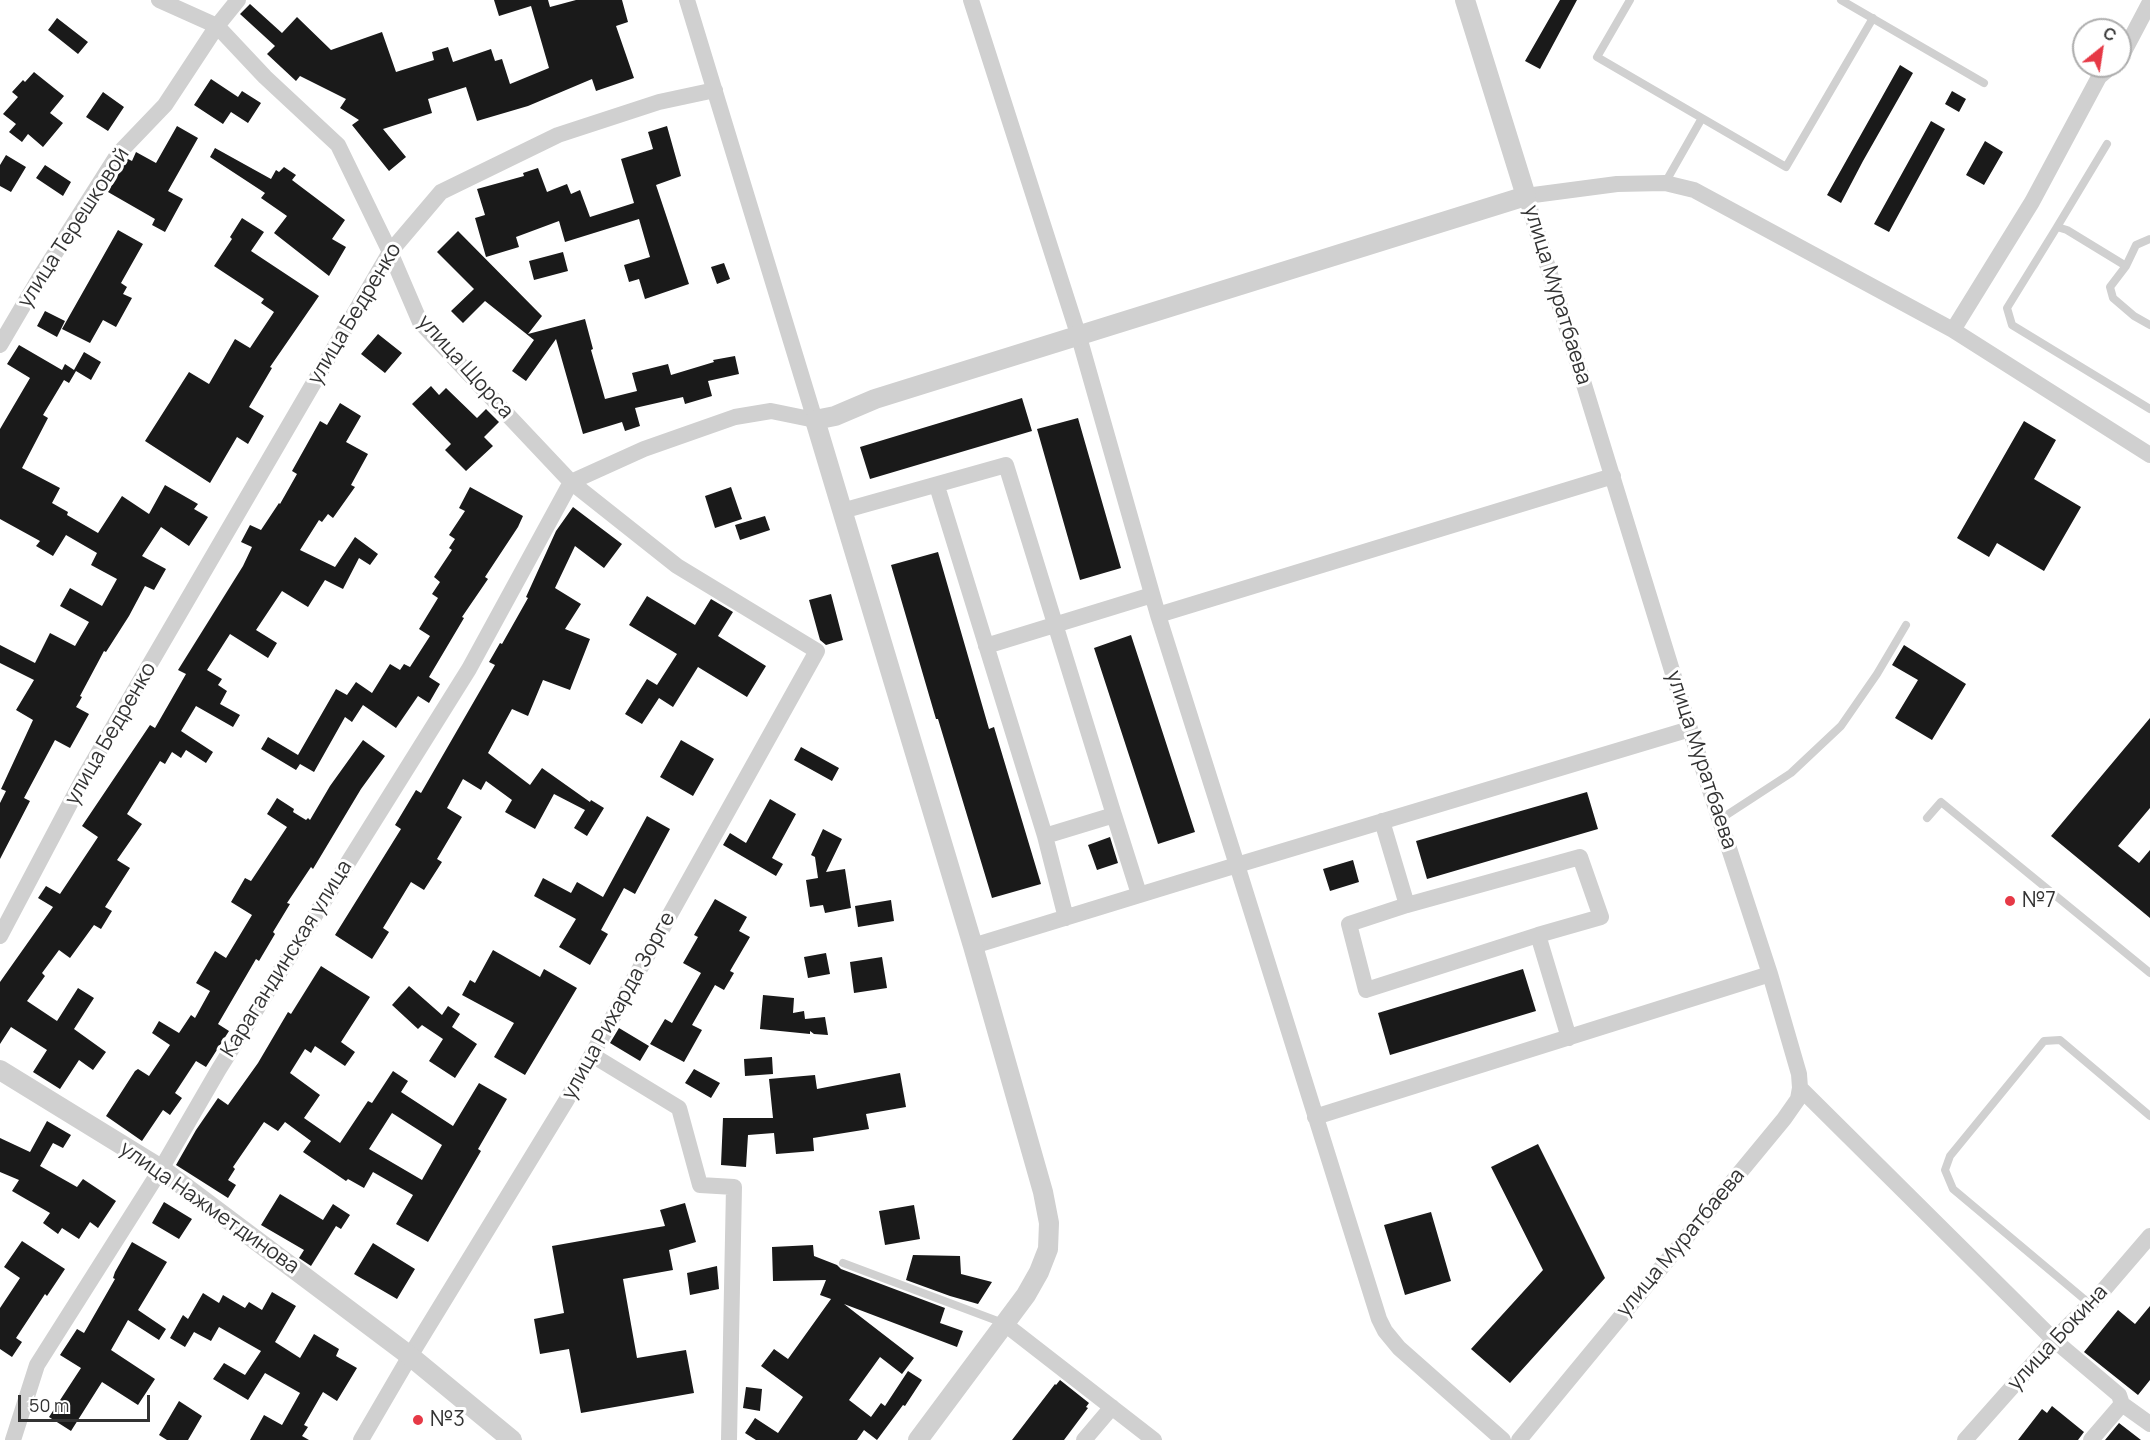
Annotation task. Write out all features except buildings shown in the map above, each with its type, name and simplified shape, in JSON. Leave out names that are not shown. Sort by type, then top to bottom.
[{"type":"street","name":"улица Щорса","points":[[159,0],[217,26],[265,77],[338,145],[390,252],[420,322],[571,482],[677,566],[817,651]]},
{"type":"street","name":"улица Терешковой","points":[[0,345],[39,277],[118,154],[165,105],[217,26],[238,0]]},
{"type":"street","points":[[687,0],[973,946],[1043,1192],[1049,1223],[1047,1249],[1040,1272],[1006,1325],[918,1440]]},
{"type":"street","points":[[971,0],[1078,337],[1158,615],[1382,1326],[1400,1348],[1503,1440]]},
{"type":"street","name":"улица Муратбаева","points":[[1466,0],[1690,729],[1770,974],[1799,1074],[1800,1088],[1797,1099],[1784,1119],[1519,1440]]},
{"type":"street","points":[[2132,36],[2150,2]]},
{"type":"street","points":[[1953,330],[2032,202],[2098,78]]},
{"type":"street","name":"улица Бедренко","points":[[0,936],[83,779],[390,252],[441,192],[558,135],[659,102],[715,90]]},
{"type":"street","points":[[571,482],[644,449],[735,417],[771,411],[815,420],[835,416],[875,399],[1526,196],[1617,184],[1665,183],[1694,190],[1721,203],[1953,330],[2150,455]]},
{"type":"street","points":[[842,511],[1006,465],[1139,894]]},
{"type":"street","points":[[1158,615],[1613,476]]},
{"type":"street","name":"Карагандинская улица","points":[[13,1440],[37,1365],[161,1169],[219,1068],[469,669],[571,482]]},
{"type":"street","points":[[937,486],[1045,836],[1066,918]]},
{"type":"street","points":[[986,646],[1152,595]]},
{"type":"street","name":"улица Рихарда Зорге","points":[[361,1440],[566,1101],[817,651]]},
{"type":"street","points":[[973,946],[1690,729]]},
{"type":"street","points":[[1045,836],[1114,815]]},
{"type":"street","points":[[1382,821],[1407,905]]},
{"type":"street","points":[[1580,857],[1601,917],[1538,935],[1366,990],[1349,924],[1407,905],[1580,857]]},
{"type":"street","points":[[1538,935],[1569,1038]]},
{"type":"street","points":[[1315,1117],[1770,974]]},
{"type":"street","points":[[592,1055],[679,1108],[700,1185],[734,1187],[729,1440]]},
{"type":"street","name":"улица Нажметдинова","points":[[0,1070],[161,1169],[410,1356],[512,1440]]},
{"type":"street","points":[[1800,1088],[2054,1340],[2119,1395],[2122,1404],[2150,1424]]},
{"type":"street","name":"улица Бокина","points":[[1965,1440],[2150,1236]]},
{"type":"street","points":[[1006,1325],[1154,1440]]},
{"type":"street","points":[[2091,1440],[2122,1404]]},
{"type":"street","points":[[1084,1440],[1112,1407]]},
{"type":"lane","points":[[1630,0],[1597,57],[1786,167],[1873,18]]},
{"type":"lane","points":[[1841,0],[1984,83]]},
{"type":"lane","points":[[1665,183],[1702,118]]},
{"type":"lane","points":[[2107,144],[2007,308],[2012,325],[2150,409]]},
{"type":"lane","points":[[2057,227],[2067,230],[2126,266]]},
{"type":"lane","points":[[2150,239],[2136,245],[2126,266],[2110,287],[2113,298],[2134,316],[2150,325]]},
{"type":"lane","points":[[1719,819],[1791,773],[1841,726],[1877,674],[1906,625]]},
{"type":"lane","points":[[1927,818],[1941,802],[2150,974]]},
{"type":"lane","points":[[2090,1304],[1953,1189],[1945,1170],[1947,1163],[1950,1156],[2044,1041],[2060,1040],[2150,1116]]},
{"type":"lane","points":[[843,1263],[1006,1325]]},
{"type":"place","name":"№7","points":[[2010,901]]},
{"type":"place","name":"№3","points":[[418,1420]]}]
